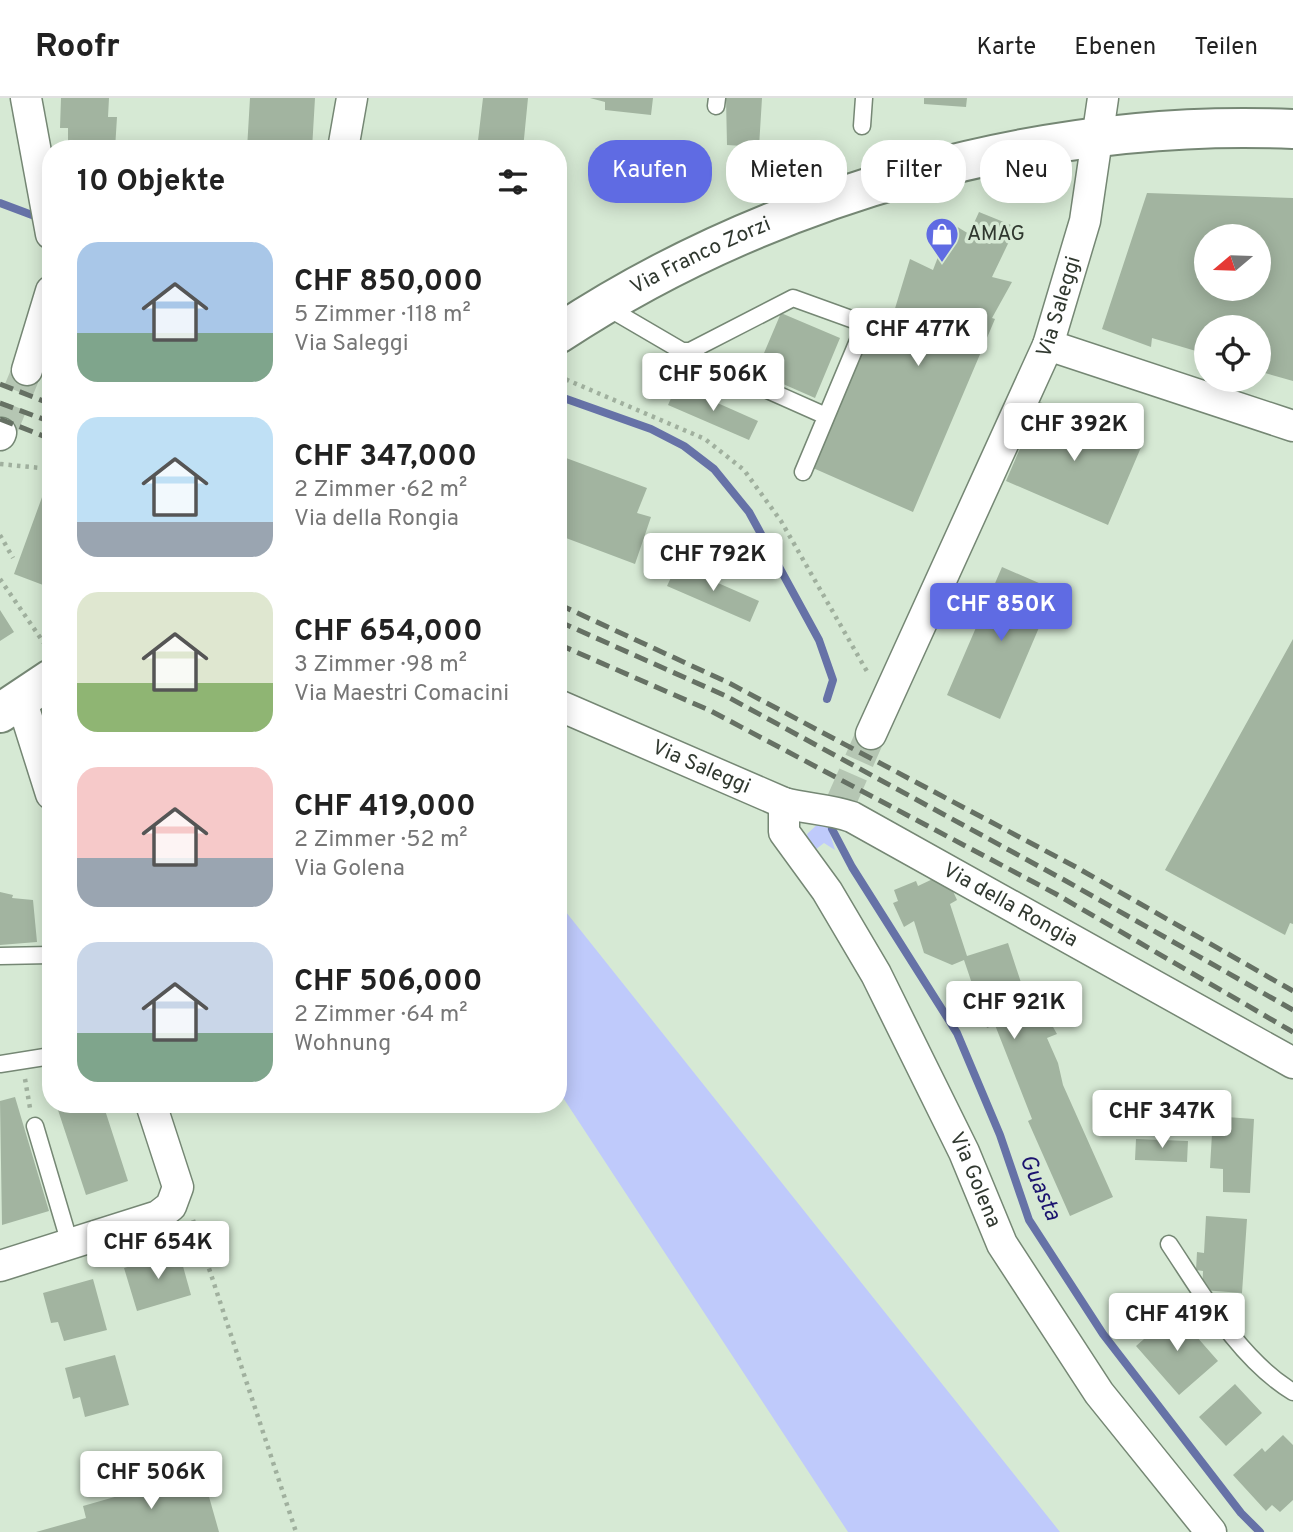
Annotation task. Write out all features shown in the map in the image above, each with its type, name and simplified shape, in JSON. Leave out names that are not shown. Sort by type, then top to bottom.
[{"type":"main road","name":"Via Franco Zorzi","points":[[567,328],[603,305],[707,249],[885,183],[1098,137],[1209,128],[1293,129]]},
{"type":"street","points":[[26,98],[42,181]]},
{"type":"street","points":[[345,140],[352,98]]},
{"type":"street","points":[[1098,137],[1103,98]]},
{"type":"street","name":"Via Saleggi","points":[[872,734],[1048,345],[1085,221],[1098,137]]},
{"type":"street","points":[[27,370],[42,321]]},
{"type":"street","points":[[1048,345],[1293,426]]},
{"type":"street","points":[[24,697],[42,758]]},
{"type":"street","name":"Via Saleggi","points":[[567,709],[783,803],[840,807]]},
{"type":"street","name":"Via Golena","points":[[783,803],[784,832],[827,891],[876,974],[964,1152],[1002,1244],[1099,1393],[1211,1532]]},
{"type":"street","name":"Via della Rongia","points":[[840,807],[1293,1063]]},
{"type":"street","points":[[0,1266],[159,1216],[171,1206],[177,1197],[178,1187],[154,1113]]},
{"type":"lane","points":[[862,126],[864,98]]},
{"type":"lane","points":[[603,305],[675,350],[690,351],[793,298],[865,324],[803,472]]},
{"type":"lane","points":[[690,351],[700,360],[825,416]]},
{"type":"lane","points":[[0,956],[42,955]]},
{"type":"lane","points":[[0,1063],[42,1057]]},
{"type":"lane","points":[[34,1126],[70,1244]]},
{"type":"lane","points":[[1168,1244],[1200,1292],[1260,1366],[1293,1392]]},
{"type":"path","points":[[567,380],[705,439],[744,470],[781,520],[854,652],[888,698]]},
{"type":"path","points":[[0,464],[42,468]]},
{"type":"path","points":[[0,535],[13,558]]},
{"type":"path","points":[[0,579],[42,640]]},
{"type":"path","points":[[23,1060],[34,1126]]},
{"type":"path","points":[[177,1197],[197,1226],[296,1532]]},
{"type":"shaded area","points":[[820,822],[827,824],[835,850],[824,843],[811,853],[807,834]]},
{"type":"shaded area","points":[[567,913],[1060,1532],[848,1532],[567,1104]]},
{"type":"building","points":[[61,98],[109,98],[108,117],[117,117],[116,140],[68,140],[68,128],[60,128]]},
{"type":"building","points":[[250,98],[315,98],[313,140],[248,140]]},
{"type":"building","points":[[483,98],[528,98],[524,140],[478,140]]},
{"type":"building","points":[[590,98],[653,98],[651,115],[605,110],[605,102]]},
{"type":"building","points":[[726,98],[762,98],[759,140],[727,140]]},
{"type":"building","points":[[924,98],[967,98],[966,107],[924,104]]},
{"type":"building","points":[[1147,193],[1293,198],[1293,381],[1271,375],[1271,315],[1194,315],[1194,350],[1152,338],[1151,347],[1102,329]]},
{"type":"building","points":[[979,212],[1016,227],[992,277],[1012,282],[992,318],[995,319],[913,512],[813,468],[881,310],[893,315],[910,259],[933,270],[951,223],[969,234]]},
{"type":"building","points":[[781,313],[840,338],[815,398],[756,372]]},
{"type":"building","points":[[677,385],[758,421],[749,440],[668,405]]},
{"type":"building","points":[[1040,402],[1142,445],[1108,525],[1006,481]]},
{"type":"building","points":[[567,458],[647,488],[637,513],[651,517],[635,564],[567,538]]},
{"type":"building","points":[[42,497],[42,585],[14,574]]},
{"type":"building","points":[[677,565],[759,601],[750,622],[667,586]]},
{"type":"building","points":[[1002,567],[1055,590],[1000,719],[947,695]]},
{"type":"building","points":[[0,610],[14,632],[0,641]]},
{"type":"building","points":[[1293,639],[1293,924],[1290,923],[1285,935],[1165,870]]},
{"type":"building","points":[[937,877],[947,878],[957,900],[950,904],[967,956],[1008,943],[1030,1010],[1040,1004],[1057,1034],[1047,1038],[1058,1063],[1063,1085],[1113,1197],[1070,1216],[1028,1121],[1032,1119],[995,1025],[987,1028],[964,960],[952,965],[924,953],[914,921],[904,927],[893,903],[898,901],[894,890],[916,881],[918,886]]},
{"type":"building","points":[[0,892],[13,895],[12,898],[33,900],[37,942],[0,945]]},
{"type":"building","points":[[15,1097],[49,1211],[2,1225],[0,1101]]},
{"type":"building","points":[[59,1113],[106,1113],[128,1181],[86,1195]]},
{"type":"building","points":[[1213,1116],[1254,1119],[1250,1193],[1223,1192],[1223,1169],[1210,1168]]},
{"type":"building","points":[[1136,1139],[1188,1141],[1187,1162],[1135,1160]]},
{"type":"building","points":[[1206,1216],[1247,1219],[1242,1293],[1202,1290],[1203,1271],[1196,1270],[1197,1252],[1204,1253]]},
{"type":"building","points":[[179,1252],[191,1295],[137,1311],[124,1268]]},
{"type":"building","points":[[93,1279],[107,1330],[64,1341],[58,1322],[51,1323],[43,1293]]},
{"type":"building","points":[[1175,1312],[1218,1361],[1179,1395],[1136,1346]]},
{"type":"building","points":[[115,1355],[129,1405],[85,1417],[80,1397],[73,1399],[65,1368]]},
{"type":"building","points":[[1235,1384],[1262,1413],[1226,1446],[1199,1417]]},
{"type":"building","points":[[1283,1435],[1293,1445],[1293,1500],[1280,1512],[1272,1505],[1266,1511],[1233,1475],[1262,1448],[1265,1452]]},
{"type":"building","points":[[202,1472],[219,1532],[36,1532],[86,1518],[83,1506]]},
{"type":"waterway","name":"Guasta","points":[[0,203],[40,218]]},
{"type":"waterway","points":[[567,399],[651,429],[684,446],[714,469],[749,512],[819,640],[833,680],[827,699]]},
{"type":"waterway","name":"Guasta","points":[[832,829],[852,867],[957,1033],[1000,1135],[1029,1220],[1103,1334],[1241,1513],[1260,1532]]},
{"type":"tunnel","points":[[1,433],[27,370]]},
{"type":"tunnel","points":[[841,802],[871,734]]},
{"type":"railway","points":[[0,384],[42,400]]},
{"type":"railway","points":[[0,403],[42,419]]},
{"type":"railway","points":[[0,419],[42,435]]},
{"type":"railway","points":[[567,608],[729,683],[1074,866],[1293,991]]},
{"type":"railway","points":[[567,625],[726,696],[1066,881],[1293,1010]]},
{"type":"railway","points":[[567,648],[711,711],[1056,894],[1293,1032]]},
{"type":"place","name":"AMAG","points":[[942,264]]}]
